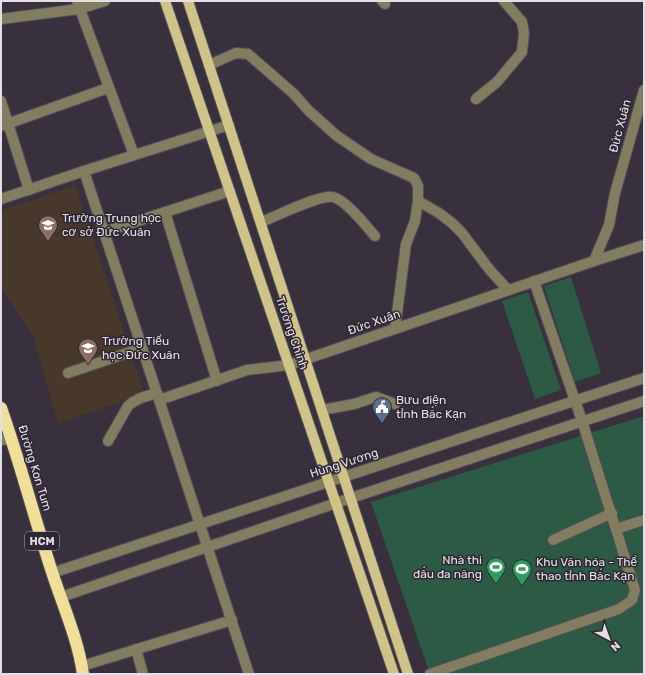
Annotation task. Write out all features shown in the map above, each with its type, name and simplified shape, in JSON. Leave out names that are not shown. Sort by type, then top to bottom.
[{"type":"highway","name":"Đường Kon Tum","points":[[1,408],[7,439],[61,597],[82,670]]},
{"type":"main road","name":"Trường Chinh","points":[[165,1],[394,674]]},
{"type":"main road","name":"Trường Chinh","points":[[188,1],[408,674]]},
{"type":"main road","points":[[243,228],[261,222]]},
{"type":"street","points":[[1,19],[105,1]]},
{"type":"street","points":[[476,99],[497,82],[522,52],[524,33],[522,22],[504,1]]},
{"type":"street","points":[[78,5],[134,156]]},
{"type":"street","points":[[209,65],[236,53],[248,54],[294,94],[308,110],[337,136],[371,159],[414,178],[418,186],[418,201],[415,220],[406,244],[395,329]]},
{"type":"street","points":[[5,125],[108,88]]},
{"type":"street","name":"Đức Xuân","points":[[594,261],[609,224],[644,90]]},
{"type":"street","points":[[1,101],[5,125],[29,190]]},
{"type":"street","points":[[1,199],[229,125]]},
{"type":"street","points":[[84,171],[249,674]]},
{"type":"street","points":[[104,232],[230,191]]},
{"type":"street","points":[[261,222],[321,197],[333,197],[348,205],[375,236]]},
{"type":"street","points":[[418,201],[440,213],[452,223],[462,233],[508,290]]},
{"type":"street","points":[[165,212],[217,380]]},
{"type":"street","name":"Đức Xuân","points":[[108,441],[128,406],[138,399],[158,397],[247,370],[289,365],[644,245]]},
{"type":"street","points":[[430,674],[619,609],[632,600],[635,590],[582,421],[534,281]]},
{"type":"street","points":[[68,373],[142,348]]},
{"type":"street","name":"Hùng Vương","points":[[52,573],[644,378]]},
{"type":"street","points":[[322,410],[354,404],[376,397],[395,404]]},
{"type":"street","points":[[61,597],[336,503],[644,401]]},
{"type":"street","points":[[553,540],[612,513]]},
{"type":"street","points":[[616,529],[644,520]]},
{"type":"street","points":[[82,670],[136,649],[232,620]]},
{"type":"street","points":[[136,649],[143,674]]},
{"type":"shaded area","points":[[75,185],[144,394],[58,423],[33,336],[1,287],[1,211]]},
{"type":"green space","points":[[571,277],[601,373],[575,382],[544,286]]},
{"type":"green space","points":[[528,292],[561,390],[535,399],[502,301]]},
{"type":"green space","name":"Khu Văn hóa - Thể thao tỉnh Bắc Kạn","points":[[644,416],[644,671],[641,674],[430,674],[371,502]]},
{"type":"place","name":"Trường Trung học cơ sở Đức Xuân","points":[[48,242]]},
{"type":"place","name":"Trường Tiểu học Đức Xuân","points":[[88,365]]},
{"type":"place","name":"Bưu điện tỉnh Bắc Kạn","points":[[382,424]]},
{"type":"place","name":"Nhà thi đấu đa năng","points":[[496,584]]},
{"type":"place","name":"Khu Văn hóa - Thể thao tỉnh Bắc Kạn","points":[[522,586]]}]
